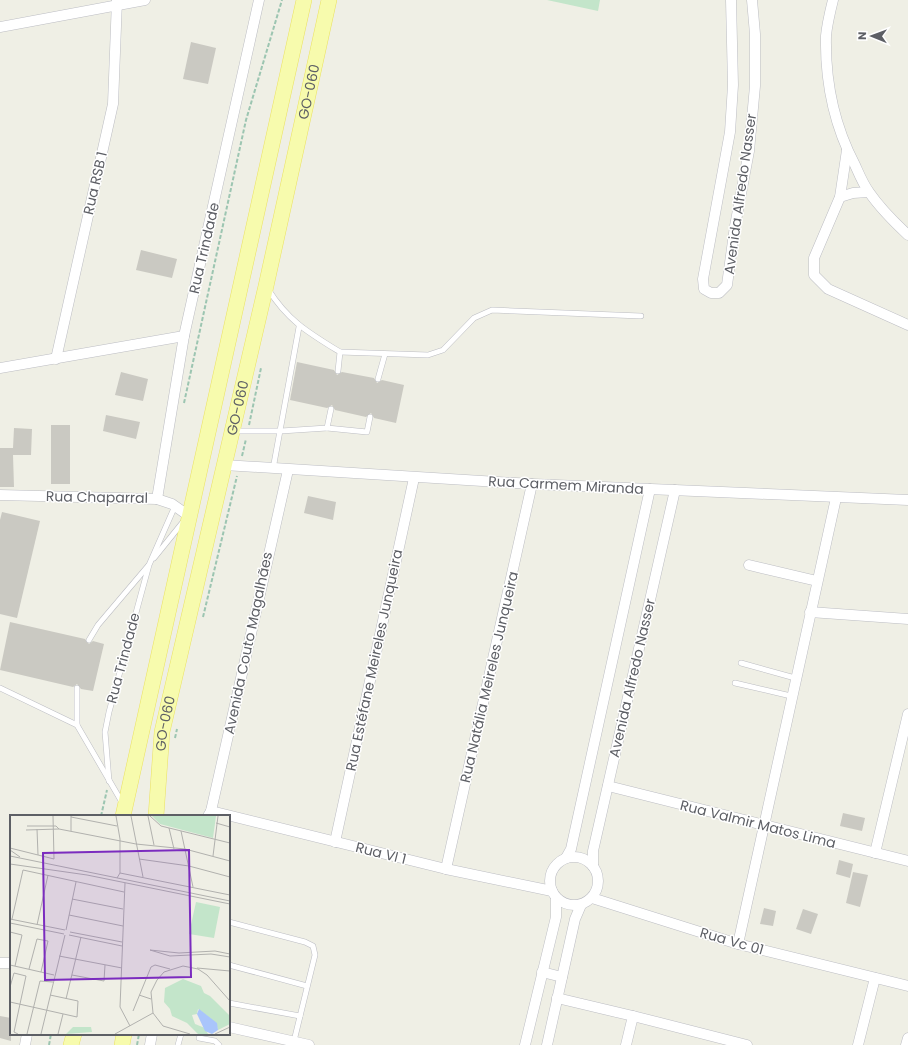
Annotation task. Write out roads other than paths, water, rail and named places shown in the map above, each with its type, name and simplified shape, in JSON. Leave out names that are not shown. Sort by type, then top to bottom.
[{"type":"main road","name":"GO-060","points":[[124,811],[304,0]]},
{"type":"main road","name":"GO-060","points":[[156,815],[162,732],[233,431],[329,0]]},
{"type":"main road","points":[[71,1045],[74,1035]]},
{"type":"main road","points":[[122,1045],[124,1035]]},
{"type":"street","points":[[0,27],[116,3],[145,0]]},
{"type":"street","name":"Rua Trindade","points":[[157,499],[184,336],[259,0]]},
{"type":"street","name":"Avenida Alfredo Nasser","points":[[731,0],[733,85],[730,132],[703,279],[704,289],[711,293],[719,293],[727,285],[735,226],[749,151],[755,86],[755,34],[752,0]]},
{"type":"street","points":[[832,0],[826,34],[827,69],[836,122],[847,150],[868,192],[890,218],[908,235]]},
{"type":"street","name":"Rua RSB 1","points":[[56,359],[113,104],[116,3]]},
{"type":"street","points":[[847,150],[840,197],[814,258],[814,275],[828,289],[908,325]]},
{"type":"street","points":[[840,197],[853,193],[868,192]]},
{"type":"street","points":[[0,368],[184,336]]},
{"type":"street","name":"Rua Carmem Miranda","points":[[224,465],[414,478],[836,498],[908,500]]},
{"type":"street","name":"Avenida Couto Magalhães","points":[[210,813],[288,470]]},
{"type":"street","name":"Rua Estéfane Meireles Junqueira","points":[[335,842],[414,478]]},
{"type":"street","name":"Rua Natália Meireles Junqueira","points":[[446,869],[532,484]]},
{"type":"street","name":"Avenida Alfredo Nasser","points":[[566,858],[570,849],[650,489]]},
{"type":"street","name":"Avenida Alfredo Nasser","points":[[593,866],[593,851],[675,490]]},
{"type":"street","name":"Rua Chaparral","points":[[0,495],[157,499],[175,506],[189,516]]},
{"type":"street","points":[[738,944],[791,696],[836,498]]},
{"type":"street","points":[[749,565],[817,582]]},
{"type":"street","points":[[810,612],[908,619]]},
{"type":"street","points":[[875,853],[908,714]]},
{"type":"street","name":"Rua Valmir Matos Lima","points":[[608,786],[908,861]]},
{"type":"street","name":"Rua VI 1","points":[[230,818],[554,894]]},
{"type":"street","points":[[525,1045],[556,917],[554,894],[550,885],[550,873],[554,866],[566,858],[576,856],[584,858],[593,866],[598,881],[596,891],[592,898],[581,905],[569,905],[554,894]]},
{"type":"street","name":"Rua Vc 01","points":[[592,898],[738,944],[908,986]]},
{"type":"street","points":[[547,1045],[575,919],[581,905]]},
{"type":"street","points":[[542,972],[562,977]]},
{"type":"street","points":[[858,1045],[875,978]]},
{"type":"street","points":[[557,998],[747,1045]]},
{"type":"street","points":[[626,1045],[633,1016]]},
{"type":"street","points":[[230,1027],[309,1045]]},
{"type":"street","points":[[25,1045],[27,1035]]},
{"type":"street","points":[[150,1045],[152,1035]]},
{"type":"street","points":[[906,1045],[908,1038]]},
{"type":"lane","points":[[266,286],[276,301],[299,327],[340,352],[428,355],[443,350],[474,318],[492,310],[641,316]]},
{"type":"lane","points":[[273,469],[299,327]]},
{"type":"lane","points":[[338,371],[340,352]]},
{"type":"lane","points":[[378,379],[385,354]]},
{"type":"lane","points":[[327,428],[331,409]]},
{"type":"lane","points":[[233,431],[281,431],[327,428],[367,432],[370,418]]},
{"type":"lane","name":"Rua Trindade","points":[[109,782],[105,732],[109,712],[149,565],[175,506]]},
{"type":"lane","points":[[89,640],[98,625],[189,516]]},
{"type":"lane","points":[[741,664],[795,678]]},
{"type":"lane","points":[[735,683],[791,696]]},
{"type":"lane","points":[[0,688],[77,725]]},
{"type":"lane","points":[[77,688],[77,725],[124,811]]},
{"type":"lane","points":[[230,922],[305,942],[313,946],[315,955],[294,1041]]},
{"type":"lane","points":[[230,965],[307,986]]},
{"type":"lane","points":[[230,1004],[300,1016]]},
{"type":"lane","points":[[178,1045],[181,1035]]},
{"type":"lane","points":[[199,1038],[215,1041],[219,1045]]}]
